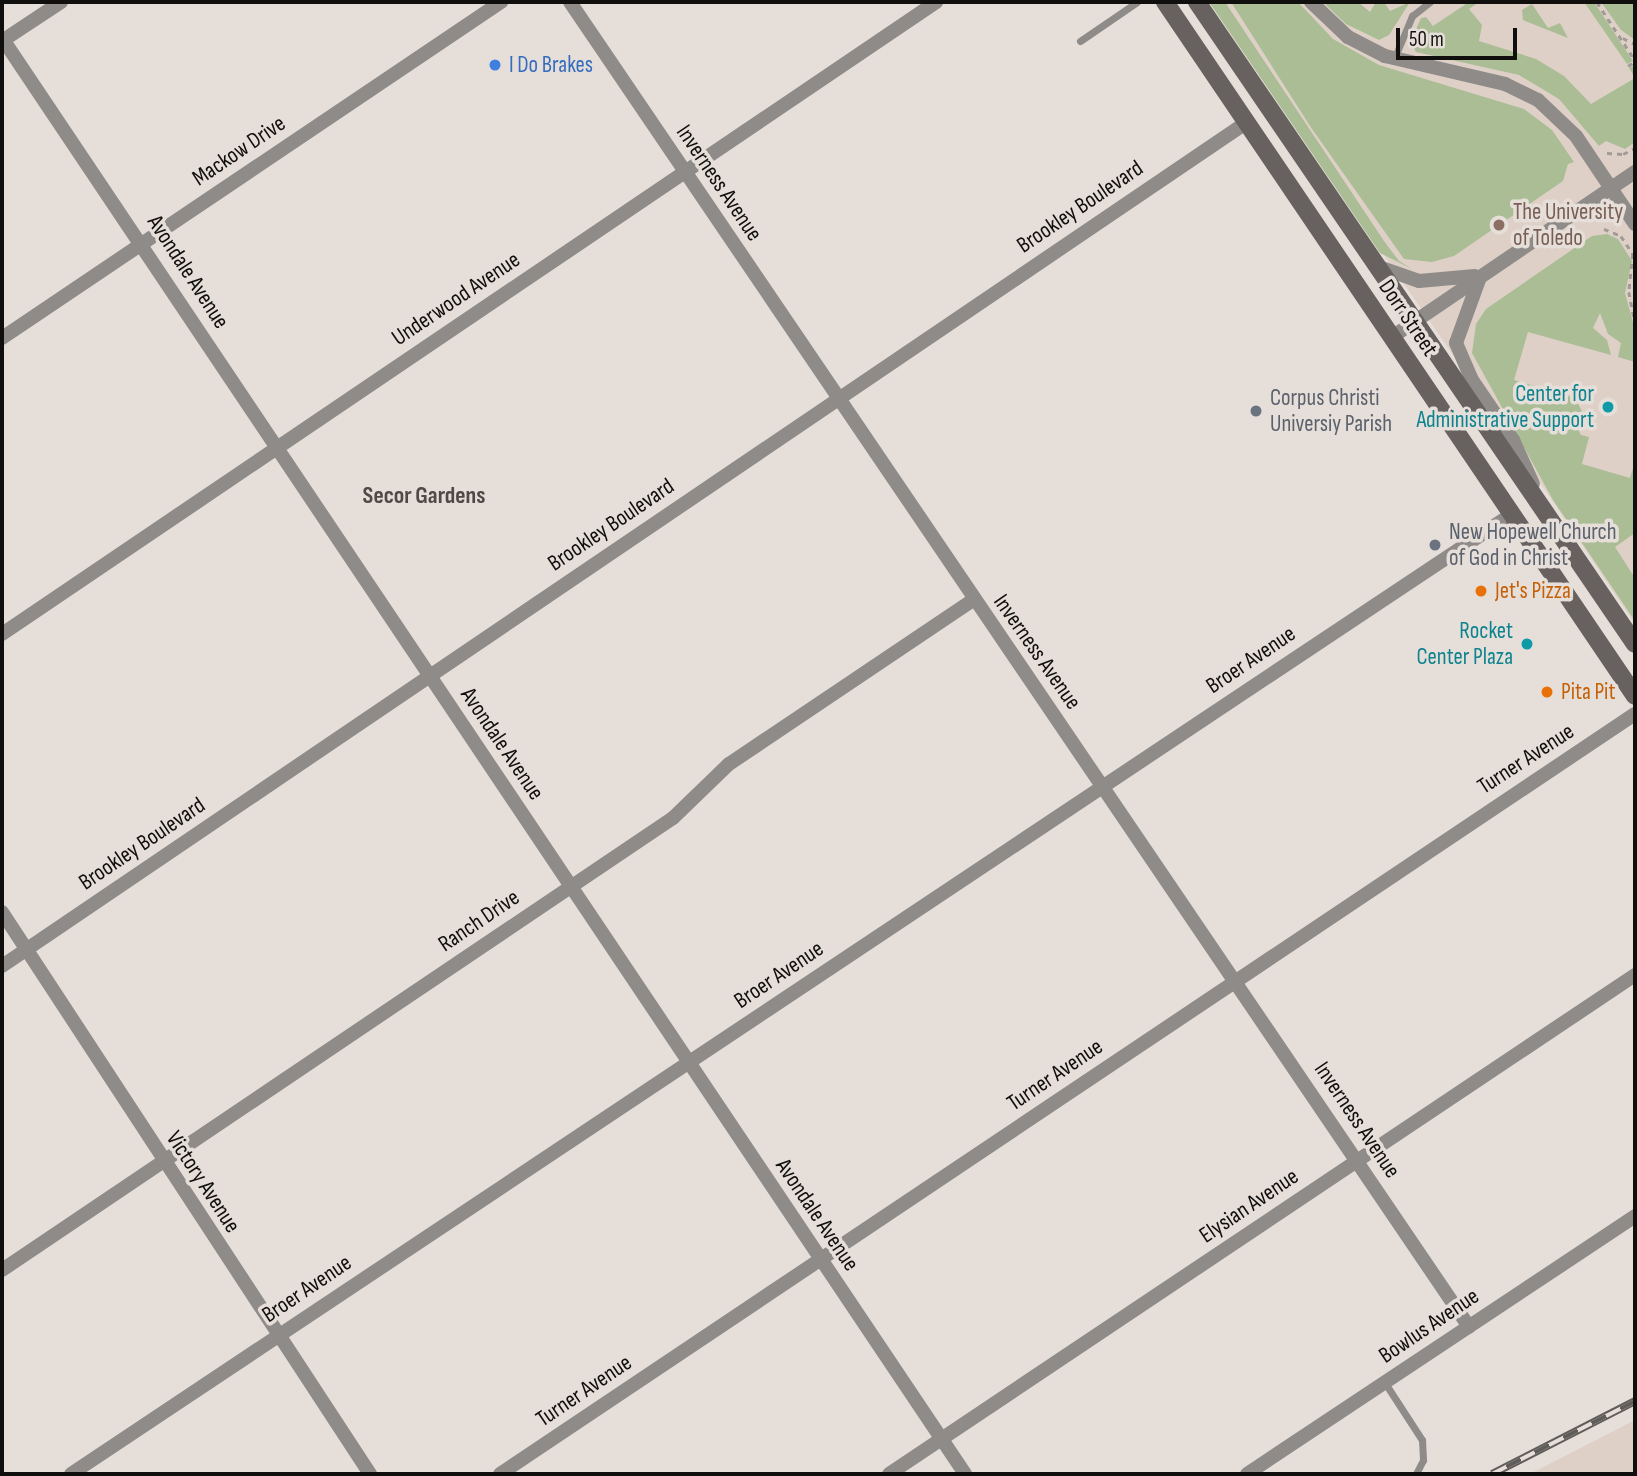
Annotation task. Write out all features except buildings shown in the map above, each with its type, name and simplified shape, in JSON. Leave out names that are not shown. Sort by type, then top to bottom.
[{"type":"main road","name":"Dorr Street","points":[[1165,2],[1635,696]]},
{"type":"main road","name":"Dorr Street","points":[[1196,2],[1635,644]]},
{"type":"street","points":[[2,40],[61,2]]},
{"type":"street","name":"Mackow Drive","points":[[2,338],[501,2]]},
{"type":"street","name":"Inverness Avenue","points":[[570,2],[973,600],[1469,1327]]},
{"type":"street","name":"Underwood Avenue","points":[[2,634],[936,2]]},
{"type":"street","points":[[1311,2],[1348,37],[1393,60],[1505,84],[1538,100],[1576,136],[1635,224]]},
{"type":"street","name":"Avondale Avenue","points":[[2,40],[143,243],[687,1063],[965,1474]]},
{"type":"street","name":"Brookley Boulevard","points":[[2,966],[836,398],[1247,122]]},
{"type":"street","points":[[1392,337],[1635,172]]},
{"type":"street","points":[[1378,267],[1419,281],[1480,276]]},
{"type":"street","points":[[1480,276],[1456,343],[1472,380],[1513,440],[1542,506]]},
{"type":"street","name":"Broer Avenue","points":[[71,1474],[1512,514]]},
{"type":"street","name":"Ranch Drive","points":[[2,1270],[673,818],[729,764],[973,600]]},
{"type":"street","name":"Turner Avenue","points":[[500,1474],[1635,713]]},
{"type":"street","name":"Victory Avenue","points":[[2,912],[370,1474]]},
{"type":"street","name":"Elysian Avenue","points":[[889,1474],[1635,975]]},
{"type":"street","name":"Bowlus Avenue","points":[[1247,1474],[1635,1216]]},
{"type":"lane","points":[[1080,41],[1137,2]]},
{"type":"lane","points":[[1393,60],[1412,16],[1430,2]]},
{"type":"lane","points":[[1385,1383],[1422,1440],[1423,1460],[1416,1474]]},
{"type":"path","points":[[1597,2],[1635,61],[1628,66]]},
{"type":"path","points":[[1620,35],[1635,44]]},
{"type":"path","points":[[1607,153],[1623,154],[1635,148]]},
{"type":"path","points":[[1604,229],[1620,236],[1633,254],[1629,292],[1635,322]]},
{"type":"shaded area","name":"The University of Toledo","points":[[1210,2],[1635,2],[1635,624],[1517,448]]},
{"type":"shaded area","points":[[1635,1420],[1635,1474],[1530,1474]]},
{"type":"green space","points":[[1209,2],[1225,2],[1384,241],[1399,261],[1412,269],[1380,253]]},
{"type":"green space","points":[[1231,2],[1298,2],[1333,39],[1379,65],[1524,109],[1552,130],[1574,162],[1568,164],[1563,181],[1454,256],[1432,262],[1404,259],[1312,129]]},
{"type":"green space","points":[[1323,2],[1358,2],[1370,12],[1376,2],[1384,2],[1390,11],[1410,2],[1389,35],[1379,40],[1346,24]]},
{"type":"green space","points":[[1469,2],[1479,2],[1469,9],[1482,25],[1479,41],[1536,59],[1564,76],[1591,104],[1635,78],[1635,142],[1625,149],[1606,141],[1599,146],[1559,99],[1519,75],[1416,52],[1411,41],[1421,18],[1426,17],[1433,26]]},
{"type":"green space","points":[[1584,2],[1594,2],[1633,61],[1627,64]]},
{"type":"green space","points":[[1601,2],[1635,2],[1635,40],[1621,30]]},
{"type":"green space","points":[[1532,4],[1548,28],[1560,23],[1568,38],[1523,20],[1522,10]]},
{"type":"green space","points":[[1634,65],[1635,67],[1635,78],[1629,68]]},
{"type":"green space","points":[[1607,234],[1618,239],[1632,261],[1625,293],[1635,330],[1635,362],[1618,357],[1621,343],[1608,334],[1600,313],[1593,328],[1607,340],[1611,355],[1528,332],[1514,380],[1575,398],[1585,417],[1575,424],[1581,435],[1589,437],[1582,464],[1630,478],[1635,462],[1635,533],[1615,547],[1635,578],[1635,621],[1553,500],[1472,353],[1476,324],[1486,309],[1592,236]]},
{"type":"railway","points":[[1492,1474],[1635,1401]]},
{"type":"place","name":"I Do Brakes","points":[[495,65]]},
{"type":"place","name":"The University of Toledo","points":[[1499,225]]},
{"type":"place","name":"Center for Administrative Support","points":[[1608,407]]},
{"type":"place","name":"Corpus Christi Universiy Parish","points":[[1256,411]]},
{"type":"place","name":"New Hopewell Church of God in Christ","points":[[1435,545]]},
{"type":"place","name":"Jet's Pizza","points":[[1481,591]]},
{"type":"place","name":"Rocket Center Plaza","points":[[1527,644]]},
{"type":"place","name":"Pita Pit","points":[[1547,692]]},
{"type":"district","name":"Secor Gardens","points":[[424,496]]}]
